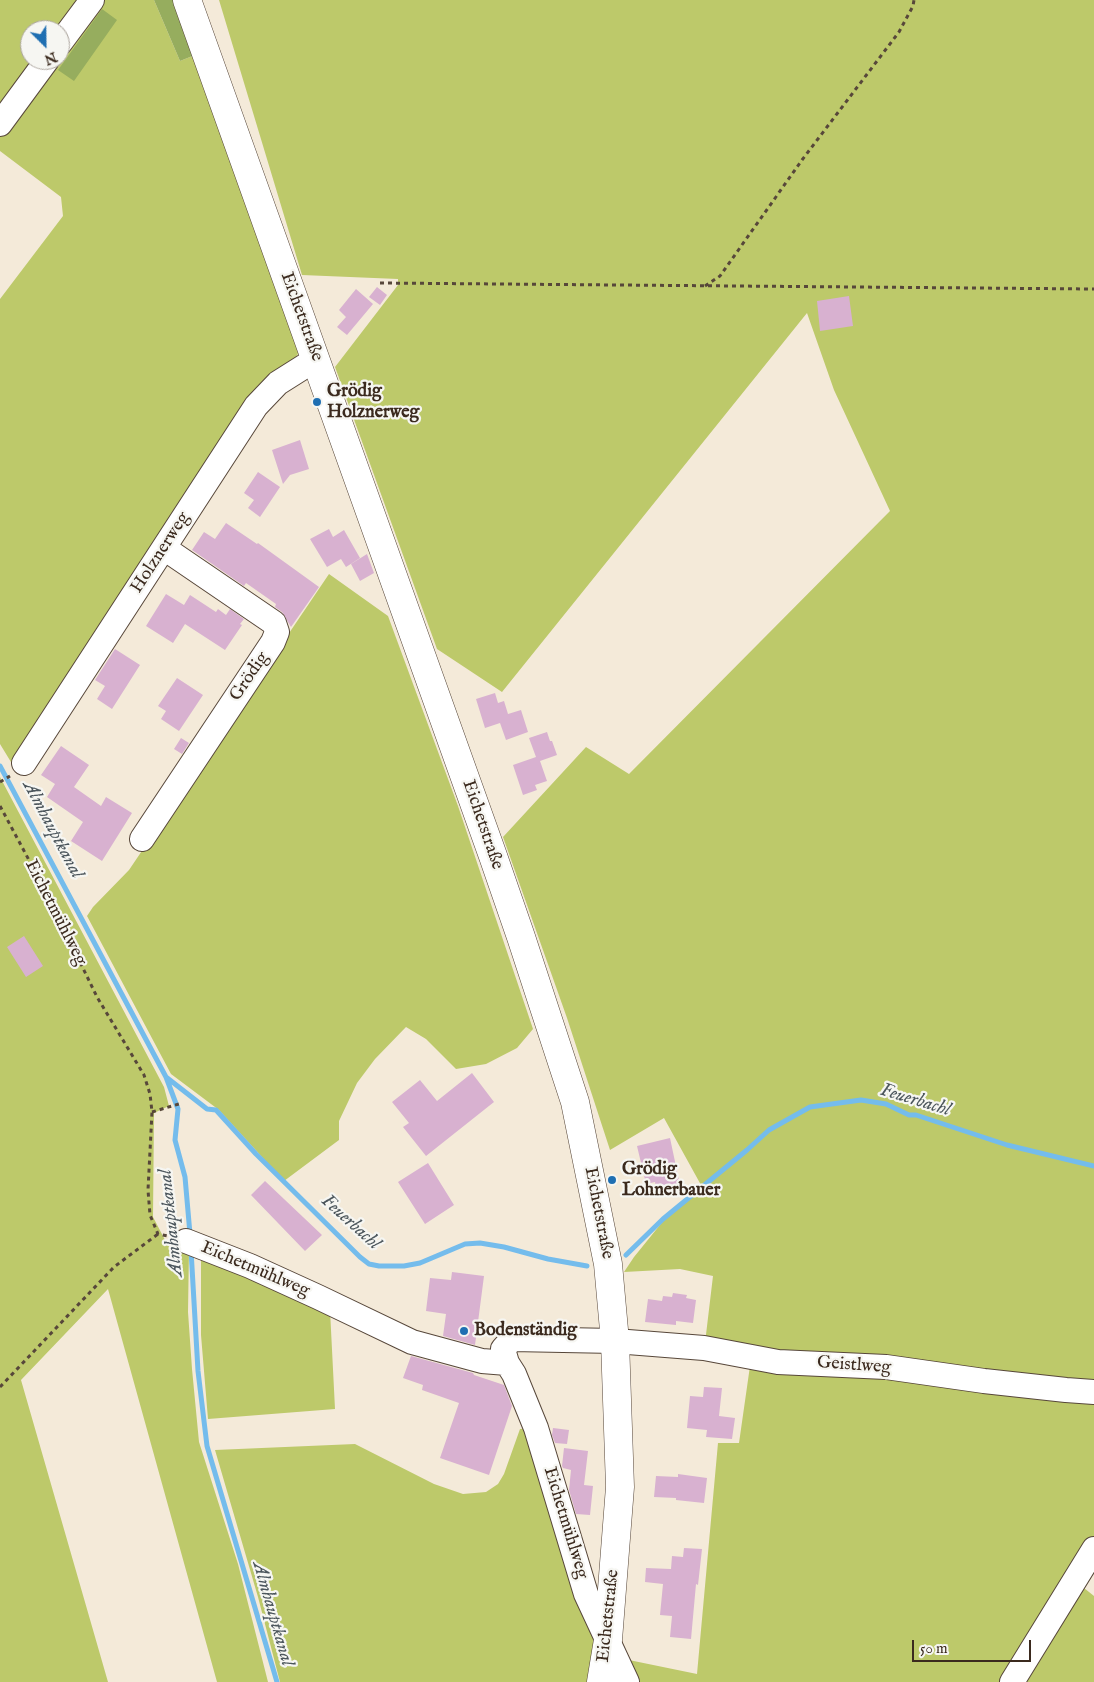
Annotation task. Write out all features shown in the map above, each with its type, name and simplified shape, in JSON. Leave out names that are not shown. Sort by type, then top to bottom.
[{"type":"main road","name":"Eichetstraße","points":[[187,0],[518,928],[575,1102],[608,1264],[615,1341],[620,1487],[608,1640],[601,1682]]},
{"type":"street","points":[[70,30],[92,0]]},
{"type":"street","points":[[0,124],[40,70]]},
{"type":"street","name":"Holznerweg","points":[[24,763],[256,406],[278,383],[316,359]]},
{"type":"street","name":"Grödig","points":[[142,838],[273,642],[277,632],[274,623],[164,548]]},
{"type":"street","name":"Eichetmühlweg","points":[[192,1243],[310,1293],[412,1342],[482,1361],[507,1363],[514,1374],[536,1428],[586,1594],[627,1682]]},
{"type":"street","points":[[507,1363],[503,1349],[512,1340],[615,1341]]},
{"type":"street","name":"Geistlweg","points":[[615,1341],[704,1348],[778,1362],[886,1367],[1048,1388],[1094,1392]]},
{"type":"street","points":[[1012,1682],[1094,1549]]},
{"type":"path","points":[[704,287],[720,276],[802,160],[899,32],[913,6],[914,0]]},
{"type":"path","points":[[380,283],[1094,289]]},
{"type":"path","name":"Eichetmühlweg","points":[[0,806],[97,997],[144,1075],[150,1094],[152,1112],[148,1190],[150,1215],[158,1234],[192,1243]]},
{"type":"path","points":[[152,1112],[182,1103]]},
{"type":"path","points":[[0,1387],[114,1267],[158,1234]]},
{"type":"green space","points":[[0,0],[154,0],[180,61],[195,55],[300,350],[290,368],[14,767],[0,744],[0,299],[63,216],[61,197],[0,151]]},
{"type":"green space","points":[[154,0],[174,0],[195,55],[180,61]]},
{"type":"green space","points":[[219,0],[1094,0],[1094,1573],[1084,1588],[1094,1596],[1094,1682],[634,1682],[624,1659],[697,1674],[718,1443],[739,1443],[752,1352],[705,1343],[713,1276],[680,1269],[624,1272],[668,1215],[701,1185],[664,1118],[610,1150],[567,1018],[503,837],[586,747],[629,774],[890,511],[834,390],[807,313],[502,692],[437,649],[335,367],[398,285],[398,279],[302,275]]},
{"type":"green space","points":[[102,9],[117,20],[74,81],[58,70],[70,70],[70,53]]},
{"type":"green space","points":[[329,574],[388,616],[458,806],[533,1029],[517,1048],[486,1064],[456,1069],[426,1039],[406,1027],[375,1059],[357,1083],[339,1121],[339,1140],[284,1181],[219,1110],[171,1074],[87,916],[93,907],[129,870]]},
{"type":"green space","points":[[0,777],[164,1087],[169,1106],[154,1113],[153,1217],[165,1240],[189,1249],[188,1312],[199,1442],[238,1564],[268,1682],[217,1682],[108,1289],[21,1380],[108,1682],[0,1682]]},
{"type":"green space","points":[[201,1254],[330,1310],[335,1409],[208,1419],[201,1335]]},
{"type":"green space","points":[[529,1428],[598,1642],[592,1682],[280,1682],[258,1597],[215,1450],[355,1444],[434,1484],[463,1494],[486,1492],[498,1484],[504,1474],[520,1429]]},
{"type":"building","points":[[377,287],[387,295],[380,305],[369,297]]},
{"type":"building","points":[[356,289],[373,304],[347,335],[337,327],[346,317],[339,310]]},
{"type":"building","points":[[849,296],[853,326],[820,331],[817,301]]},
{"type":"building","points":[[300,440],[309,469],[290,475],[283,484],[272,450]]},
{"type":"building","points":[[258,472],[280,487],[260,517],[248,508],[254,500],[244,493]]},
{"type":"building","points":[[226,523],[258,543],[319,587],[291,627],[282,612],[275,607],[276,604],[246,583],[244,586],[192,550],[204,532],[215,539]]},
{"type":"building","points":[[329,529],[333,537],[344,530],[360,558],[346,567],[341,559],[327,567],[310,539]]},
{"type":"building","points":[[367,554],[374,573],[360,581],[351,564]]},
{"type":"building","points":[[166,594],[184,605],[190,595],[216,612],[218,609],[226,615],[230,609],[244,619],[240,624],[242,625],[225,650],[185,624],[173,643],[146,626]]},
{"type":"building","points":[[115,649],[140,665],[112,709],[97,699],[105,686],[95,680]]},
{"type":"building","points":[[177,678],[203,695],[179,731],[161,719],[166,711],[158,706]]},
{"type":"building","points":[[495,693],[498,703],[504,701],[508,714],[521,710],[528,732],[506,740],[500,723],[485,728],[476,699]]},
{"type":"building","points":[[547,732],[557,755],[540,761],[547,781],[535,785],[537,790],[523,795],[513,765],[536,757],[529,738]]},
{"type":"building","points":[[181,738],[189,743],[182,754],[174,749]]},
{"type":"building","points":[[61,746],[89,765],[74,787],[101,806],[106,797],[132,813],[102,861],[71,841],[83,822],[47,797],[55,784],[41,775]]},
{"type":"building","points":[[24,936],[43,966],[26,977],[7,947]]},
{"type":"building","points":[[472,1073],[494,1102],[426,1156],[403,1127],[409,1123],[392,1102],[420,1080],[437,1101]]},
{"type":"building","points":[[670,1138],[681,1190],[658,1195],[655,1182],[646,1184],[637,1146]]},
{"type":"building","points":[[428,1163],[454,1205],[425,1224],[398,1182]]},
{"type":"building","points":[[265,1181],[322,1235],[305,1251],[251,1195]]},
{"type":"building","points":[[452,1272],[484,1276],[475,1345],[443,1336],[446,1314],[426,1311],[430,1278],[451,1280]]},
{"type":"building","points":[[673,1293],[687,1295],[686,1298],[696,1300],[693,1323],[676,1321],[676,1325],[645,1322],[648,1299],[662,1301],[663,1296],[672,1297]]},
{"type":"building","points":[[411,1356],[473,1373],[474,1375],[504,1385],[512,1406],[489,1475],[440,1458],[459,1403],[422,1390],[423,1385],[403,1378]]},
{"type":"building","points":[[704,1387],[722,1388],[719,1416],[735,1418],[732,1439],[706,1437],[707,1430],[687,1428],[690,1396],[703,1397]]},
{"type":"building","points":[[553,1428],[569,1430],[567,1444],[555,1443],[552,1435]]},
{"type":"building","points":[[564,1448],[588,1451],[584,1485],[593,1486],[590,1515],[576,1514],[569,1490],[571,1470],[562,1466]]},
{"type":"building","points":[[678,1474],[707,1478],[704,1503],[676,1500],[676,1498],[654,1497],[656,1476],[678,1477]]},
{"type":"building","points":[[684,1548],[702,1549],[698,1585],[696,1584],[691,1639],[670,1637],[672,1616],[660,1615],[663,1584],[645,1582],[646,1568],[671,1569],[672,1556],[683,1557]]},
{"type":"waterway","name":"Almhauptkanal","points":[[0,766],[166,1077],[178,1109],[175,1140],[185,1177],[190,1234]]},
{"type":"waterway","name":"Feuerbachl","points":[[166,1077],[207,1109],[216,1110],[256,1154],[369,1264],[404,1266],[420,1263],[465,1244],[480,1243],[587,1266]]},
{"type":"waterway","name":"Feuerbachl","points":[[626,1255],[663,1219],[769,1130],[810,1107],[861,1100],[886,1104],[909,1115],[916,1115],[1007,1145],[1094,1166]]},
{"type":"waterway","name":"Almhauptkanal","points":[[191,1250],[198,1371],[207,1446],[277,1682]]},
{"type":"place","name":"Grödig Holznerweg","points":[[317,402]]},
{"type":"place","name":"Grödig Lohnerbauer","points":[[612,1180]]},
{"type":"place","name":"Bodenständig","points":[[464,1331]]}]
